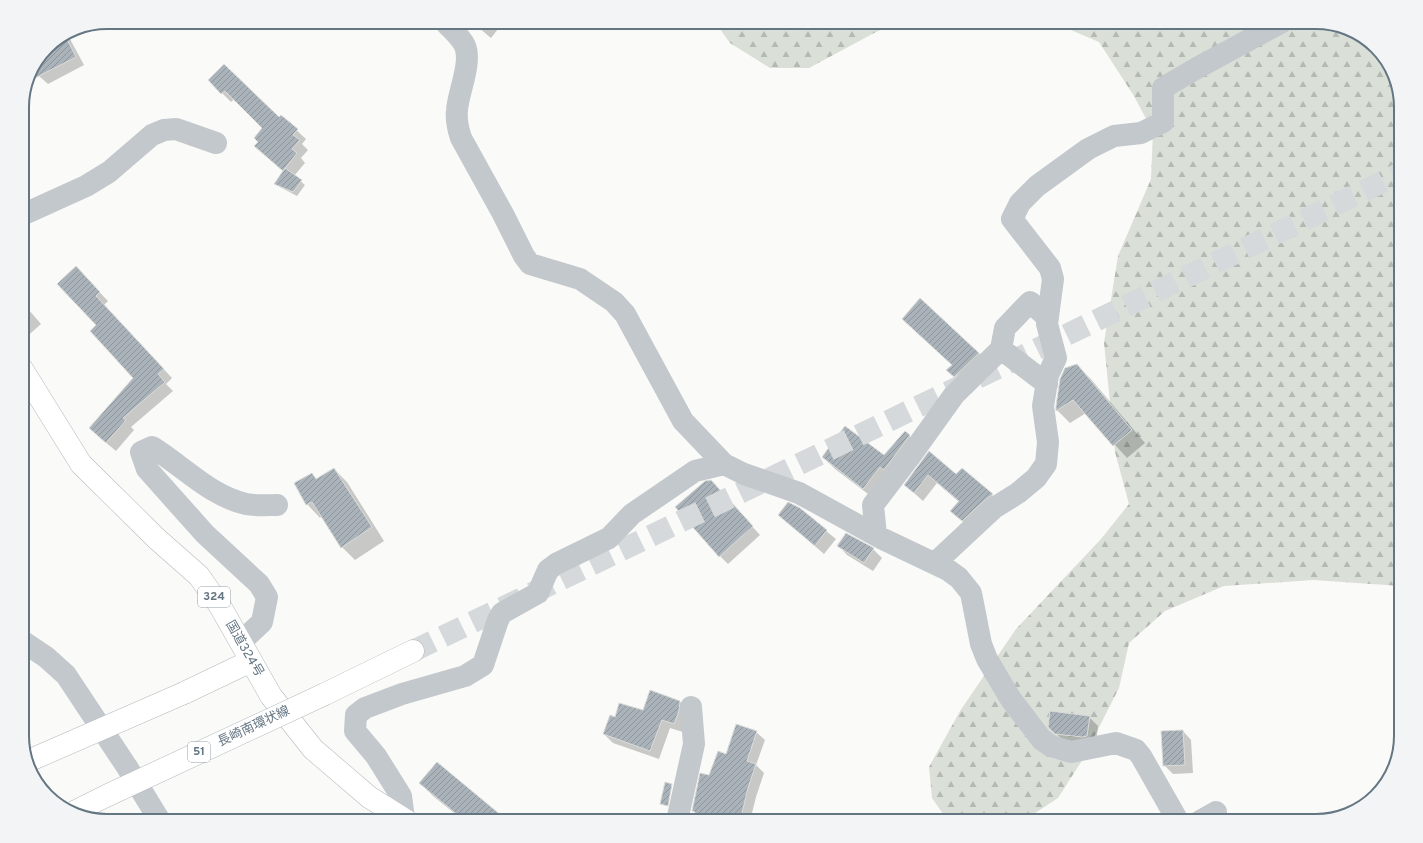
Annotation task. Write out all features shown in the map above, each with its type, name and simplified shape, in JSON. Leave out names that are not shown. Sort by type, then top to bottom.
[{"type":"highway","name":"国道324号","points":[[29,380],[81,464],[157,539],[199,576],[220,606],[271,696],[313,749],[369,797],[396,814]]},
{"type":"highway","points":[[33,759],[184,693],[246,651]]},
{"type":"highway","name":"長崎南環状線","points":[[80,809],[413,651]]},
{"type":"street","points":[[451,29],[465,46],[466,60],[464,80],[457,110],[458,129],[461,138],[503,214],[524,256],[530,264],[580,279],[614,302],[625,314],[683,421],[724,464],[744,474],[799,493],[876,535],[935,563],[959,578],[970,593],[981,644],[987,659],[1010,698],[1042,740],[1052,746],[1071,752],[1116,743],[1136,750],[1141,756],[1174,814]]},
{"type":"street","points":[[935,563],[994,508],[1018,493],[1036,478],[1046,464],[1048,442],[1043,406],[1048,375],[1056,358],[1047,324],[1053,279],[1050,268],[1012,219],[1020,203],[1037,186],[1088,149],[1114,136],[1140,133],[1163,122],[1163,88],[1269,29]]},
{"type":"street","points":[[29,212],[86,186],[109,172],[152,134],[164,130],[176,129],[216,143]]},
{"type":"street","points":[[876,535],[873,505],[954,395],[1002,349],[1005,328],[1030,302],[1048,318]]},
{"type":"street","points":[[1002,349],[1047,384]]},
{"type":"street","points":[[246,651],[262,622],[267,597],[259,584],[205,534],[147,469],[141,452],[152,447],[195,479],[228,498],[247,504],[277,505]]},
{"type":"street","points":[[404,814],[401,796],[376,756],[355,731],[356,715],[365,708],[402,694],[465,676],[483,665],[498,620],[502,613],[538,593],[548,570],[556,564],[608,538],[632,514],[695,471],[724,464]]},
{"type":"street","points":[[29,646],[46,657],[66,675],[127,767],[156,814]]},
{"type":"street","points":[[679,814],[694,744],[691,707]]},
{"type":"green space","points":[[720,29],[883,29],[809,68],[770,68],[730,43]]},
{"type":"green space","points":[[1068,29],[1326,30],[1346,35],[1359,42],[1375,56],[1386,73],[1390,82],[1394,102],[1394,586],[1313,580],[1224,586],[1165,611],[1129,643],[1119,688],[1083,759],[1058,798],[1034,814],[943,814],[932,798],[929,767],[960,711],[1016,629],[1101,539],[1129,504],[1115,452],[1104,343],[1118,256],[1151,179],[1153,132],[1134,96],[1099,42]]},
{"type":"building","points":[[68,40],[76,57],[35,78],[45,60],[56,48]]},
{"type":"building","points":[[224,64],[279,117],[281,115],[298,129],[293,135],[300,140],[292,149],[297,153],[283,171],[254,146],[258,142],[254,138],[262,128],[225,91],[221,94],[208,80]]},
{"type":"building","points":[[285,168],[302,180],[293,192],[274,184]]},
{"type":"building","points":[[76,266],[100,292],[96,296],[164,369],[158,374],[165,382],[123,418],[126,420],[106,443],[89,428],[133,378],[90,331],[96,325],[57,284]]},
{"type":"building","points":[[920,298],[979,353],[954,377],[946,370],[952,365],[902,319]]},
{"type":"building","points":[[1077,364],[1132,430],[1113,446],[1073,400],[1056,411],[1060,379],[1065,368]]},
{"type":"building","points":[[845,426],[884,455],[905,431],[910,435],[884,470],[880,467],[863,489],[822,457]]},
{"type":"building","points":[[929,451],[956,474],[962,468],[993,494],[962,521],[950,511],[959,501],[928,475],[914,493],[904,485]]},
{"type":"building","points":[[334,468],[372,527],[341,548],[312,502],[306,505],[294,483],[312,473],[316,479]]},
{"type":"building","points":[[711,480],[753,526],[719,557],[675,507],[705,481]]},
{"type":"building","points":[[788,502],[800,508],[827,530],[815,546],[778,515]]},
{"type":"building","points":[[846,533],[874,548],[864,563],[837,546]]},
{"type":"building","points":[[650,690],[680,701],[679,711],[674,724],[662,720],[650,751],[603,734],[610,715],[615,717],[619,703],[643,710]]},
{"type":"building","points":[[1050,711],[1090,716],[1087,736],[1082,737],[1055,734],[1048,727]]},
{"type":"building","points":[[736,724],[757,731],[747,761],[756,764],[742,814],[695,814],[695,812],[692,811],[700,773],[709,775],[718,751],[726,754]]},
{"type":"building","points":[[1183,730],[1185,765],[1163,766],[1161,731]]},
{"type":"building","points":[[437,762],[500,814],[457,814],[419,783]]},
{"type":"building","points":[[665,782],[672,784],[668,806],[660,804]]},
{"type":"tunnel","points":[[413,651],[1394,176]]}]
